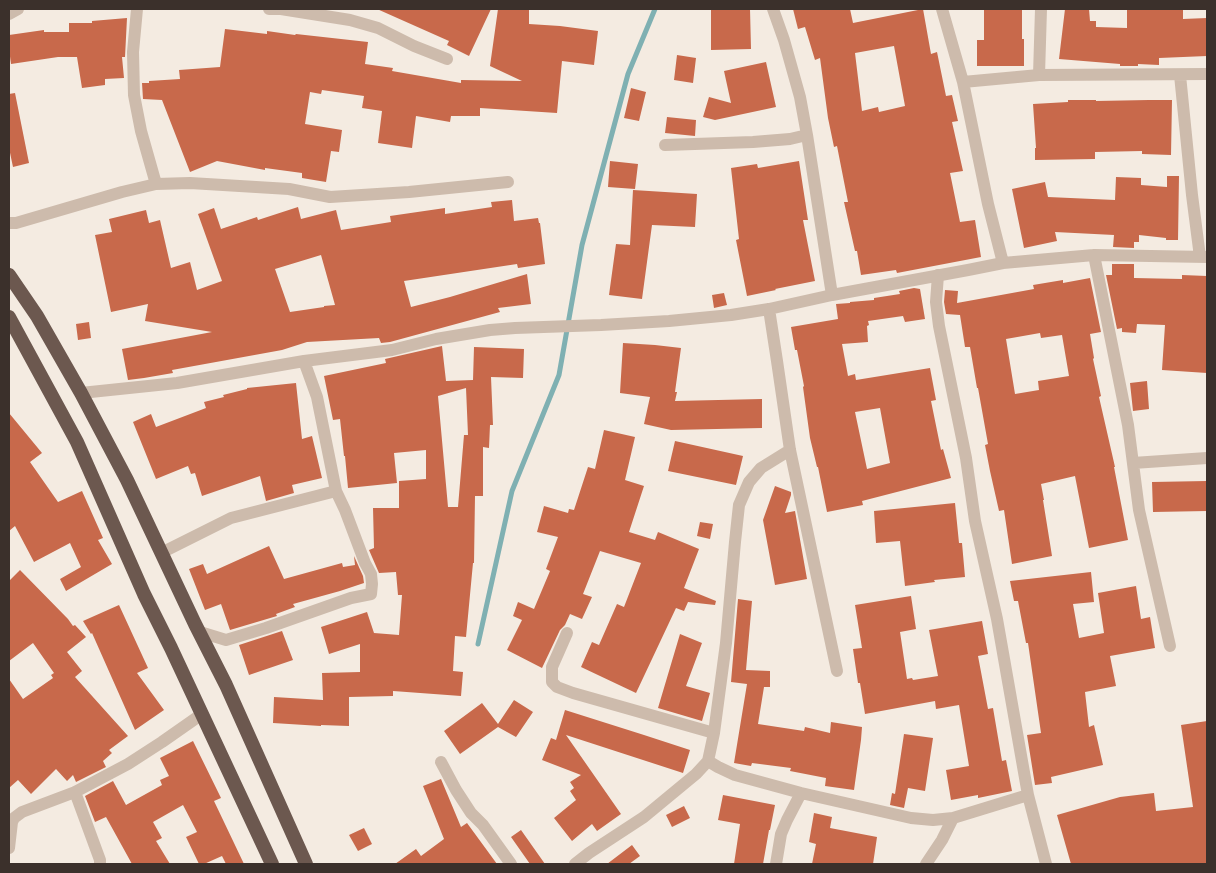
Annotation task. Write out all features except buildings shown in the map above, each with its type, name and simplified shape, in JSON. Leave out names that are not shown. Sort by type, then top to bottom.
[{"type":"highway","points":[[9,275],[37,316],[81,393],[127,480],[226,686],[306,864]]},
{"type":"highway","points":[[9,318],[77,442],[144,594],[272,864]]},
{"type":"street","points":[[9,14],[18,9]]},
{"type":"street","points":[[137,9],[134,95],[140,131],[156,184]]},
{"type":"street","points":[[269,9],[311,13],[350,20],[378,28],[414,46],[447,59]]},
{"type":"street","points":[[773,9],[800,97],[832,295]]},
{"type":"street","points":[[942,9],[963,82],[988,204],[1003,262]]},
{"type":"street","points":[[1039,75],[1041,9]]},
{"type":"street","points":[[963,82],[1039,75],[1207,74]]},
{"type":"street","points":[[81,393],[177,383],[304,361],[392,350],[436,339],[490,330],[669,321],[769,310],[832,295],[1003,262],[1094,255],[1204,257],[1192,195],[1180,75]]},
{"type":"street","points":[[666,145],[753,142],[790,139],[807,135]]},
{"type":"street","points":[[9,223],[16,223],[156,184],[190,183],[289,189],[330,197],[409,192],[508,182]]},
{"type":"street","points":[[1094,255],[1128,425],[1139,510],[1170,646]]},
{"type":"street","points":[[938,275],[936,302],[939,326],[966,458],[975,521],[997,619],[1028,795],[1046,864]]},
{"type":"street","points":[[769,310],[790,450],[837,672]]},
{"type":"street","points":[[200,632],[226,640],[351,598],[371,594],[371,574],[336,491],[317,397],[304,361]]},
{"type":"street","points":[[575,864],[644,817],[696,774],[708,761],[714,733],[726,644],[734,542],[739,505],[749,482],[761,468],[790,450]]},
{"type":"street","points":[[1133,463],[1207,458]]},
{"type":"street","points":[[161,552],[231,518],[336,491]]},
{"type":"street","points":[[566,634],[552,667],[552,682],[557,687],[714,733]]},
{"type":"street","points":[[9,848],[11,826],[14,818],[22,812],[75,792],[128,764],[202,714]]},
{"type":"street","points":[[708,761],[735,775],[801,793],[911,818],[933,820],[953,818],[1028,795]]},
{"type":"street","points":[[441,762],[470,813],[483,826],[511,864]]},
{"type":"street","points":[[75,792],[100,864]]},
{"type":"street","points":[[776,864],[781,834],[786,820],[801,793]]},
{"type":"street","points":[[926,864],[942,840],[953,818]]},
{"type":"waterway","points":[[478,644],[512,491],[559,375],[582,245],[628,74],[655,9]]}]
